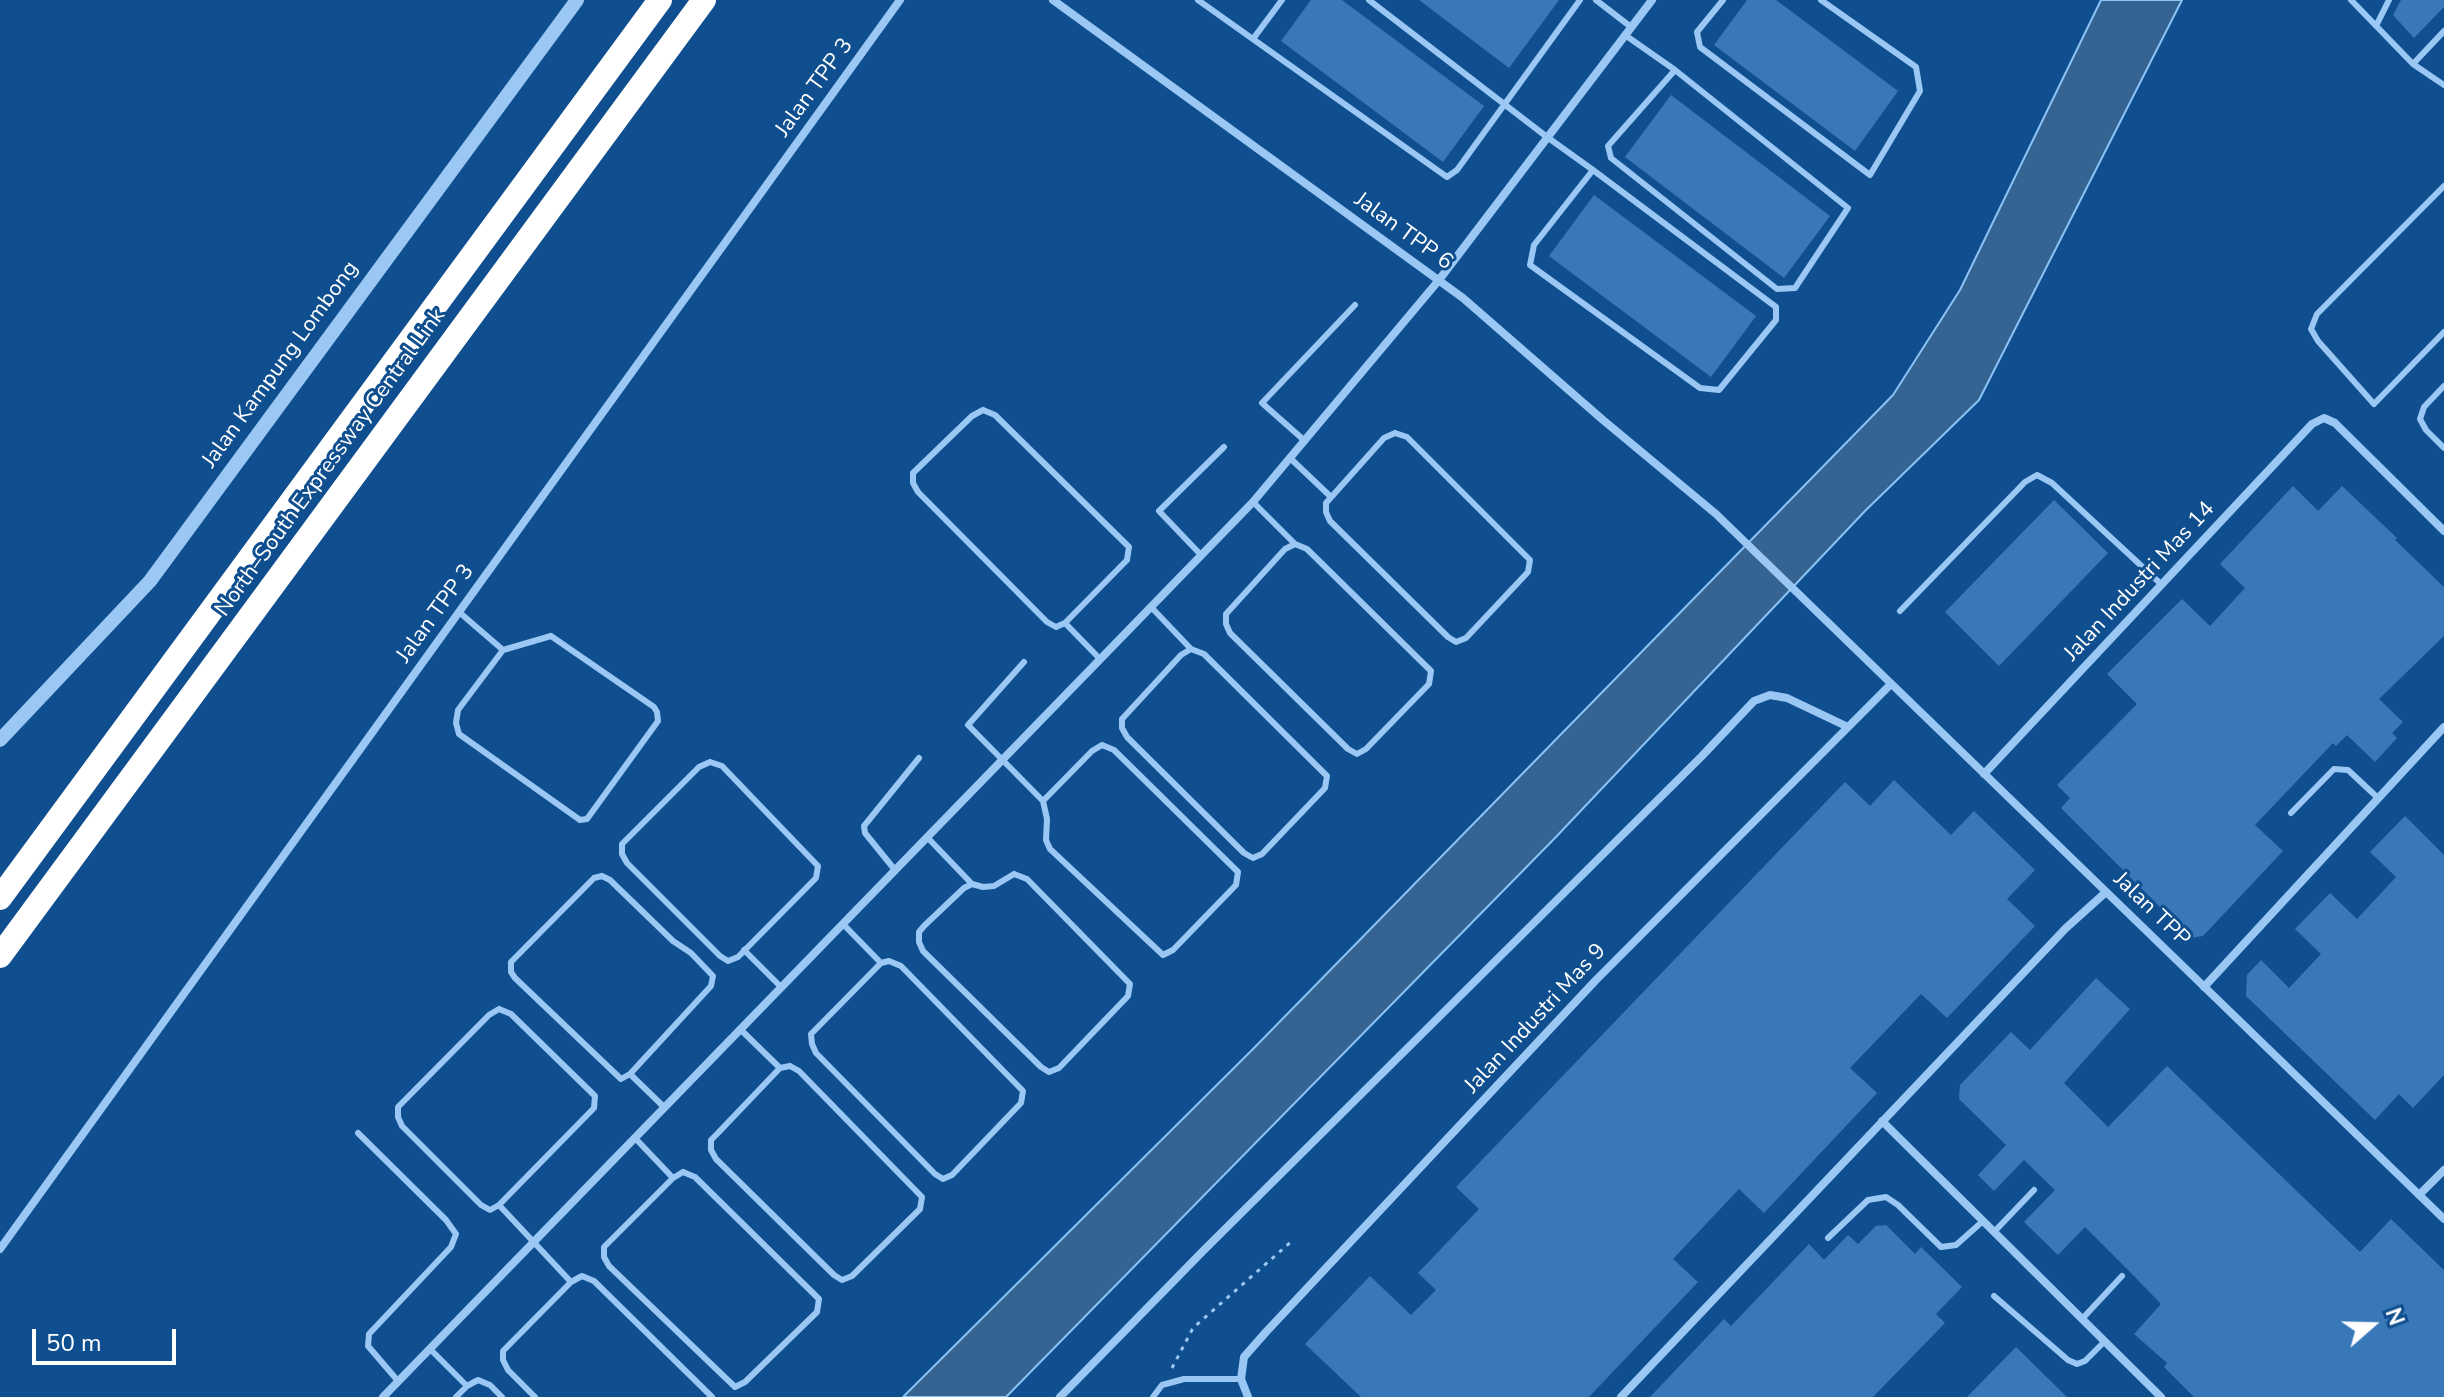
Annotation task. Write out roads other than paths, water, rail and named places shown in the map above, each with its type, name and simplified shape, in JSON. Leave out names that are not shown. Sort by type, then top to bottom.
[{"type":"highway","name":"North–South Expressway Central Link","points":[[0,898],[660,0]]},
{"type":"highway","name":"North–South Expressway Central Link","points":[[0,956],[704,0]]},
{"type":"street","name":"Jalan Kampung Lombong","points":[[0,740],[150,581],[577,0]]},
{"type":"street","name":"Jalan TPP 3","points":[[0,1249],[900,0]]},
{"type":"street","name":"Jalan TPP 6","points":[[1053,0],[1463,298],[1716,514],[1833,628]]},
{"type":"street","points":[[383,1397],[1253,502],[1439,280],[1652,0]]},
{"type":"street","name":"Jalan Industri Mas 14","points":[[1984,774],[2312,424],[2324,418],[2335,423],[2444,531]]},
{"type":"street","name":"Jalan TPP","points":[[1833,628],[2444,1219]]},
{"type":"street","name":"Jalan Industri Mas 9","points":[[1241,1379],[1244,1357],[1443,1142],[1596,980],[1891,684]]},
{"type":"street","points":[[1060,1397],[1754,701],[1770,695],[1787,698],[1848,727]]},
{"type":"street","points":[[2204,987],[2444,727]]},
{"type":"street","points":[[1621,1397],[2066,928],[2106,892]]},
{"type":"street","points":[[1882,1121],[2161,1397]]},
{"type":"street","points":[[2419,1195],[2444,1170]]},
{"type":"street","points":[[1241,1379],[1248,1397]]},
{"type":"lane","points":[[1198,0],[1447,177],[1457,170],[1580,0]]},
{"type":"lane","points":[[1253,39],[1282,0]]},
{"type":"lane","points":[[1369,0],[1776,307],[1776,320],[1719,390],[1700,388],[1530,265],[1534,245],[1593,170]]},
{"type":"lane","points":[[1596,0],[1631,27]]},
{"type":"lane","points":[[1723,0],[1697,32],[1700,47],[1870,175],[1920,91],[1916,67],[1821,0]]},
{"type":"lane","points":[[2351,0],[2413,64],[2444,85]]},
{"type":"lane","points":[[2376,26],[2389,0]]},
{"type":"lane","points":[[2413,64],[2444,31]]},
{"type":"lane","points":[[1625,35],[1675,70],[1848,208],[1795,288],[1777,289],[1611,158],[1608,146],[1675,70]]},
{"type":"lane","points":[[2444,186],[2317,314],[2311,329],[2374,404],[2444,332]]},
{"type":"lane","points":[[1305,441],[1262,403],[1355,305]]},
{"type":"lane","points":[[2444,386],[2424,407],[2420,419],[2444,448]]},
{"type":"lane","points":[[983,410],[995,415],[1129,547],[1127,560],[1065,623],[1056,627],[1047,622],[918,492],[913,483],[913,473],[972,416],[983,410]]},
{"type":"lane","points":[[1395,433],[1407,437],[1530,560],[1528,572],[1466,638],[1456,642],[1330,521],[1326,503],[1331,497],[1384,438],[1395,433]]},
{"type":"lane","points":[[1201,555],[1159,511],[1224,447]]},
{"type":"lane","points":[[1290,458],[1331,497]]},
{"type":"lane","points":[[1900,611],[2025,482],[2037,475],[2052,483],[2162,585]]},
{"type":"lane","points":[[1253,502],[1295,544],[1307,549],[1431,671],[1429,684],[1366,749],[1357,754],[1348,749],[1230,633],[1226,624],[1226,614],[1231,608],[1285,549],[1295,544]]},
{"type":"lane","points":[[1151,607],[1191,649],[1204,654],[1327,776],[1325,788],[1262,854],[1253,858],[1127,737],[1122,728],[1122,719],[1181,655],[1191,649]]},
{"type":"lane","points":[[459,612],[503,650]]},
{"type":"lane","points":[[1065,623],[1100,659]]},
{"type":"lane","points":[[551,636],[657,712],[658,721],[587,819],[580,820],[459,734],[456,723],[458,710],[503,650],[551,636]]},
{"type":"lane","points":[[1024,662],[968,725],[1043,801],[1047,819],[1046,840],[1050,849],[1163,955],[1173,950],[1236,885],[1238,872],[1114,750],[1102,745],[1092,751],[1043,801]]},
{"type":"lane","points":[[895,870],[865,833],[864,826],[919,758]]},
{"type":"lane","points":[[710,762],[722,766],[818,866],[816,878],[744,950],[728,961],[720,956],[627,863],[622,854],[622,844],[699,767],[710,762]]},
{"type":"lane","points":[[2291,813],[2334,769],[2348,770],[2378,798]]},
{"type":"lane","points":[[927,837],[972,884],[994,886],[1014,874],[1027,879],[1130,984],[1128,996],[1059,1068],[1049,1072],[934,962],[919,942],[919,932],[924,926],[972,884]]},
{"type":"lane","points":[[602,876],[713,976],[711,986],[630,1074],[621,1079],[614,1075],[511,972],[511,962],[594,878],[602,876]]},
{"type":"lane","points":[[843,924],[881,963]]},
{"type":"lane","points":[[744,950],[781,987]]},
{"type":"lane","points":[[889,961],[901,966],[1023,1091],[1021,1103],[952,1175],[943,1179],[816,1053],[812,1044],[811,1034],[881,963],[889,961]]},
{"type":"lane","points":[[499,1009],[511,1014],[595,1096],[594,1108],[499,1205],[490,1210],[481,1205],[402,1126],[398,1117],[398,1107],[489,1015],[499,1009]]},
{"type":"lane","points":[[740,1029],[780,1068]]},
{"type":"lane","points":[[790,1066],[799,1071],[922,1197],[920,1209],[852,1276],[842,1280],[727,1170],[711,1150],[711,1140],[780,1068],[790,1066]]},
{"type":"lane","points":[[630,1074],[664,1107]]},
{"type":"lane","points":[[358,1133],[446,1220],[456,1234],[451,1247],[369,1334],[368,1346],[398,1381]]},
{"type":"lane","points":[[635,1138],[673,1178]]},
{"type":"lane","points":[[683,1172],[695,1177],[819,1299],[817,1312],[745,1382],[735,1387],[609,1266],[604,1257],[604,1247],[673,1178],[683,1172]]},
{"type":"lane","points":[[1994,1232],[2034,1190]]},
{"type":"lane","points":[[1828,1238],[1868,1200],[1886,1197],[1941,1247],[1956,1245],[1983,1221]]},
{"type":"lane","points":[[499,1205],[571,1282]]},
{"type":"lane","points":[[535,1397],[508,1370],[503,1351],[571,1282],[582,1276],[594,1281],[712,1397]]},
{"type":"lane","points":[[2082,1319],[2122,1276]]},
{"type":"lane","points":[[1994,1296],[2068,1360],[2077,1364],[2085,1361],[2105,1341]]},
{"type":"lane","points":[[430,1349],[467,1386]]},
{"type":"lane","points":[[1153,1397],[1162,1385],[1184,1379],[1241,1379]]},
{"type":"lane","points":[[456,1397],[478,1380],[490,1385],[502,1397]]},
{"type":"water","points":[[2101,0],[2182,0],[1979,400],[1865,511],[1554,839],[1006,1397],[903,1397],[1253,1049],[1893,395],[1960,290]]}]
